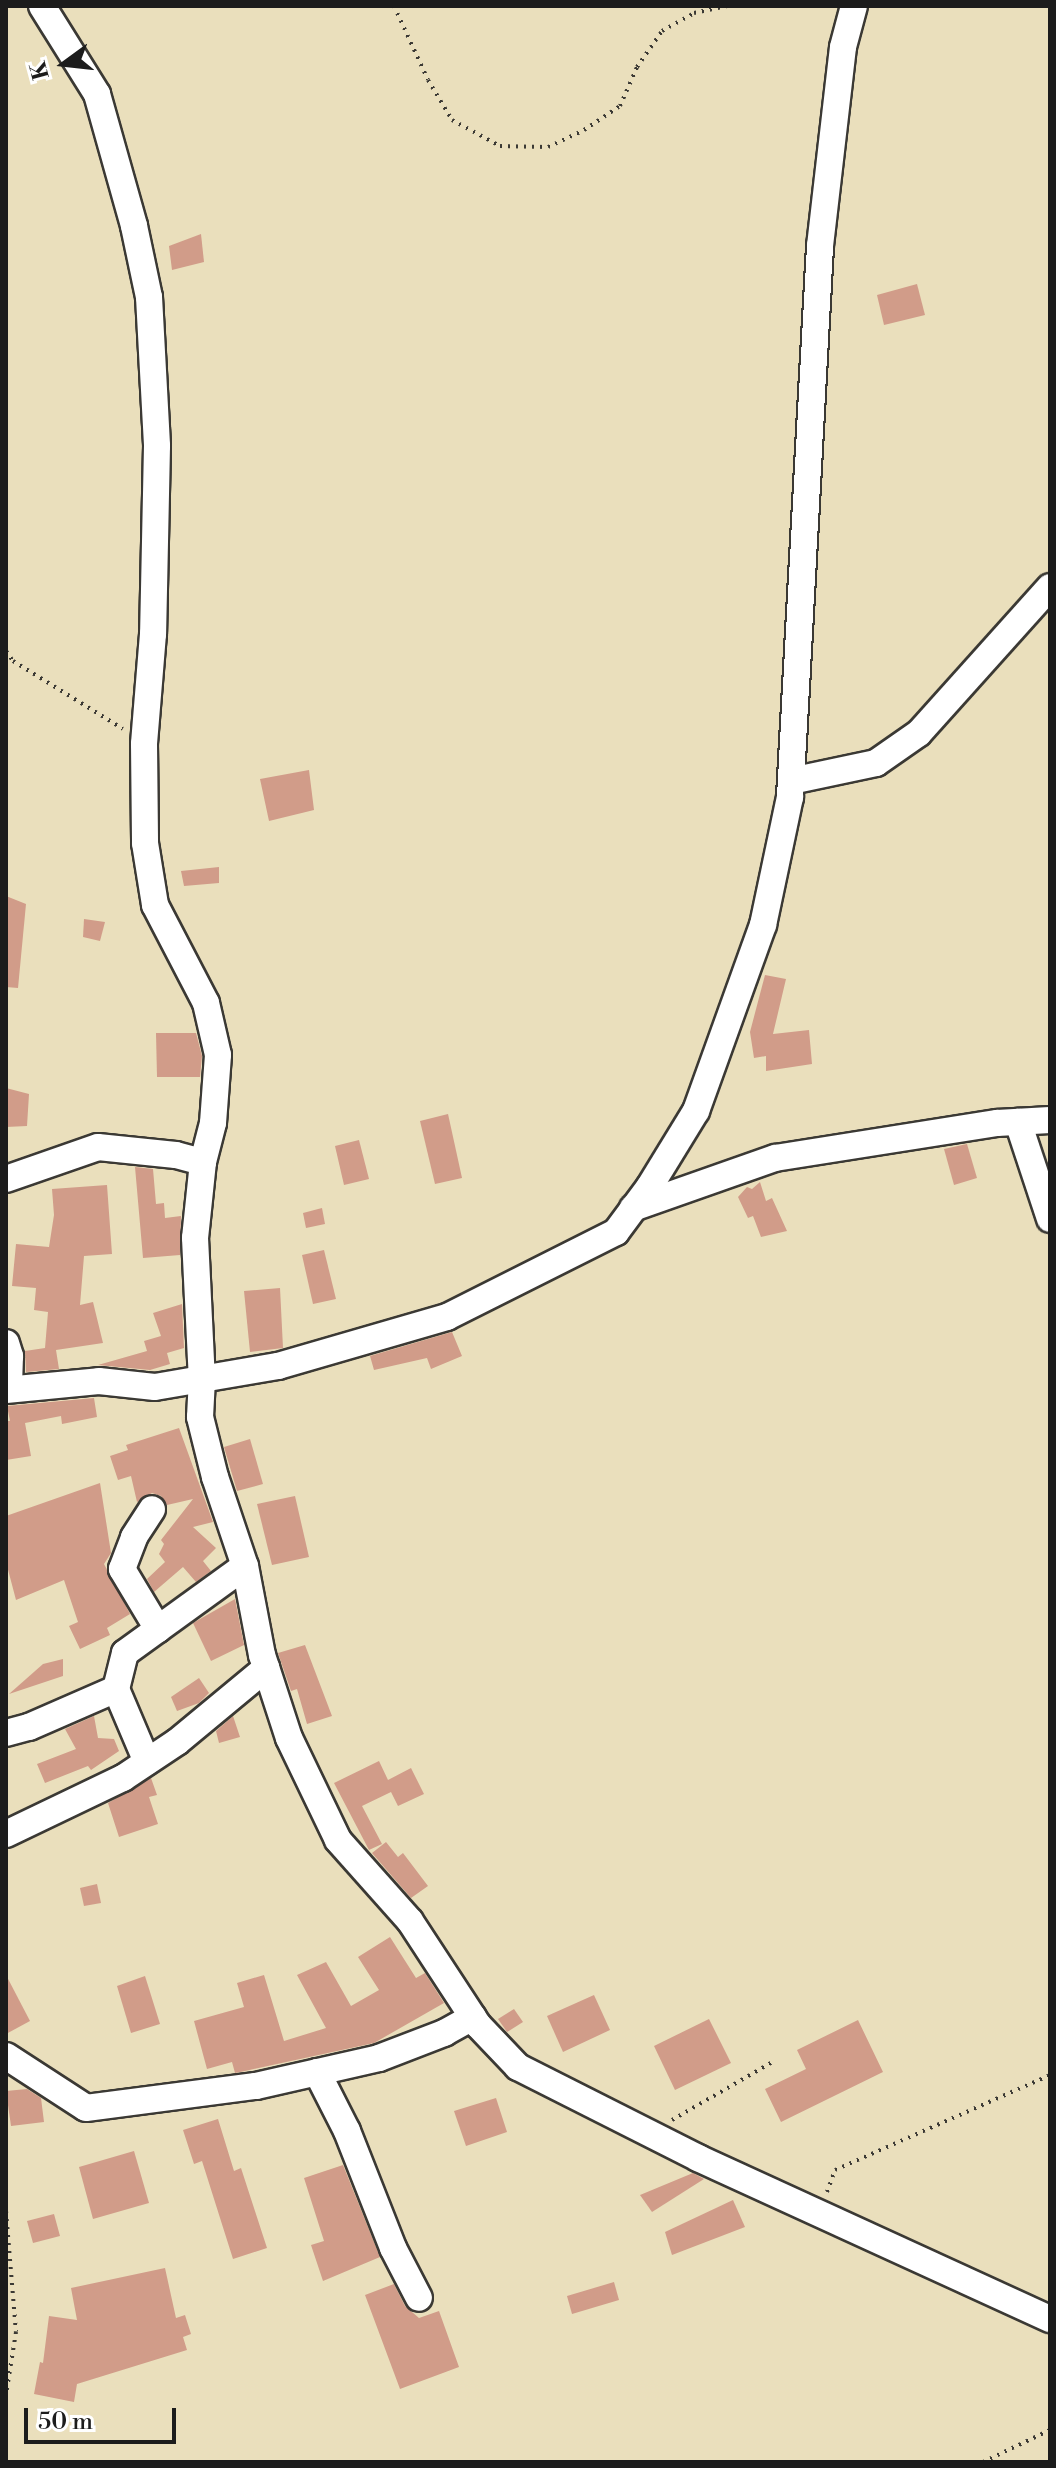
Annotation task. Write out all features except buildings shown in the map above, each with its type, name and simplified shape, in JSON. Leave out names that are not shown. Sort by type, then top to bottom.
[{"type":"street","points":[[42,6],[97,94],[134,226],[149,297],[157,446],[153,634],[144,744],[145,843],[155,905],[206,1003],[218,1055],[213,1123],[203,1162],[195,1238],[202,1379],[200,1417],[215,1477],[245,1566],[266,1668],[289,1738],[338,1840],[410,1921],[473,2017],[518,2067],[649,2134],[1050,2319]]},
{"type":"street","points":[[6,1343],[8,1388],[99,1381],[155,1387],[278,1366],[447,1317],[616,1232],[696,1111],[763,925],[791,781],[820,246],[843,47],[854,6]]},
{"type":"street","points":[[791,781],[876,763],[919,733],[1050,587]]},
{"type":"street","points":[[633,1208],[775,1158],[1050,1120]]},
{"type":"street","points":[[1018,1122],[1050,1219]]},
{"type":"street","points":[[6,1179],[98,1147],[176,1155],[203,1162]]},
{"type":"street","points":[[152,1509],[134,1537],[122,1569],[158,1629]]},
{"type":"street","points":[[147,1762],[116,1689],[125,1653],[245,1566]]},
{"type":"street","points":[[6,1834],[123,1778],[266,1668]]},
{"type":"street","points":[[6,1733],[29,1727],[116,1689]]},
{"type":"street","points":[[6,2056],[86,2108],[216,2092],[379,2058],[444,2033],[473,2017]]},
{"type":"street","points":[[317,2072],[347,2131],[393,2248],[419,2298]]},
{"type":"path","points":[[394,6],[428,80],[452,120],[500,146],[548,147],[584,130],[620,106],[637,67],[662,31],[694,13],[728,6]]},
{"type":"path","points":[[6,651],[13,661],[99,711],[144,744]]},
{"type":"path","points":[[649,2134],[774,2061]]},
{"type":"path","points":[[818,2213],[835,2170],[1050,2075]]},
{"type":"path","points":[[6,2211],[16,2332],[6,2395]]},
{"type":"path","points":[[983,2462],[1050,2430]]}]
